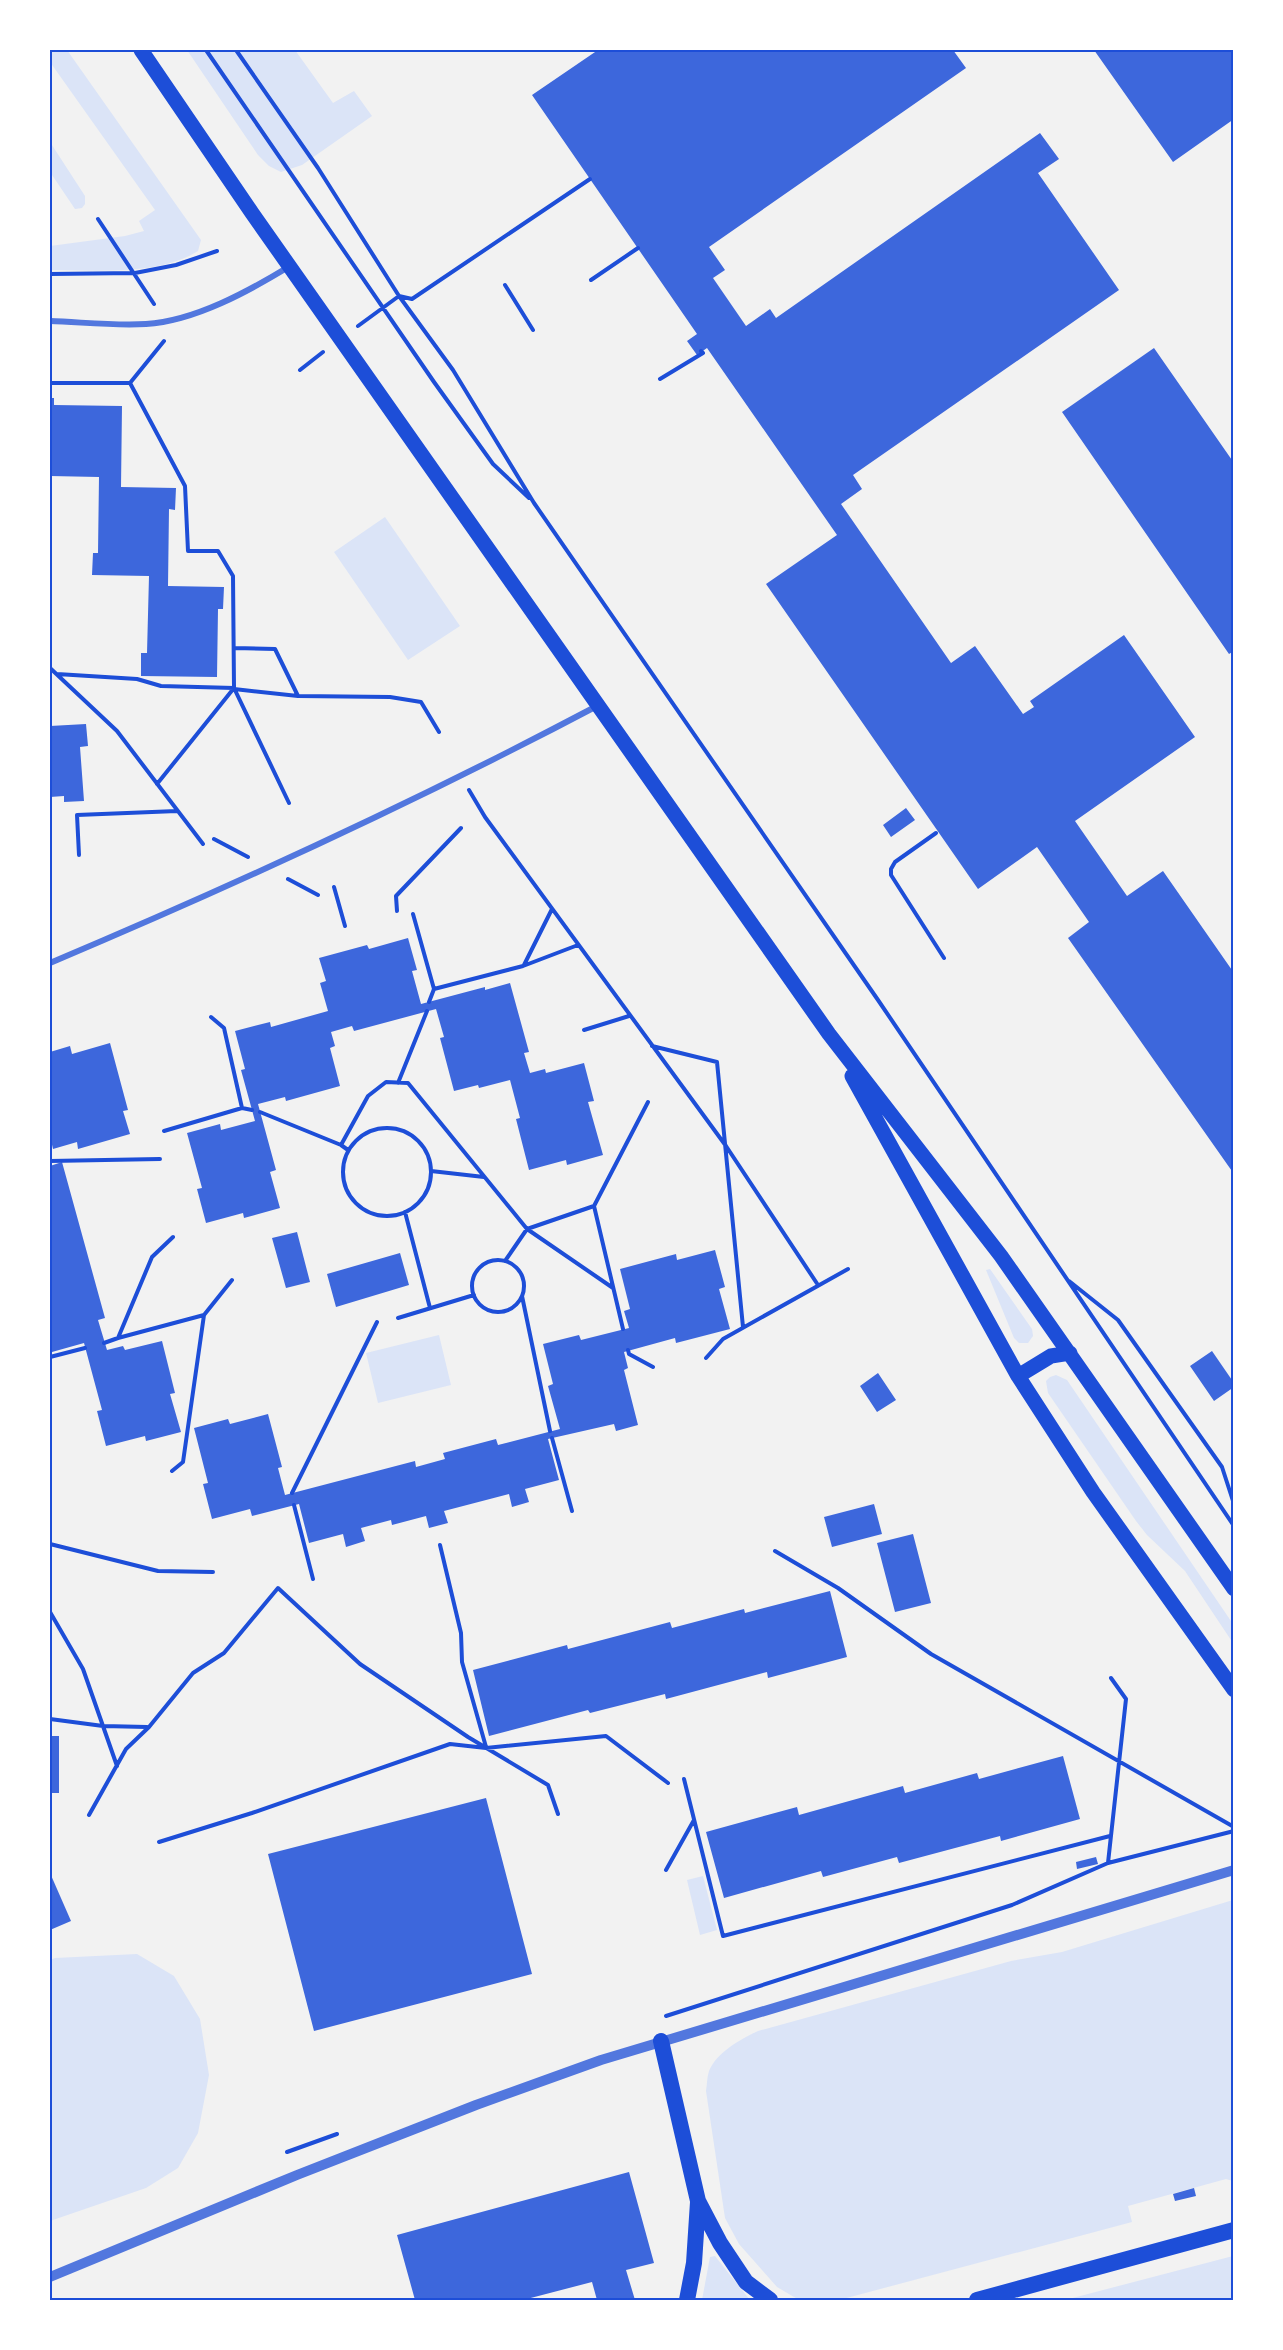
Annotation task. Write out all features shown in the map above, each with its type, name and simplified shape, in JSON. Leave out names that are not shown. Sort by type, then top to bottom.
[{"type":"highway","points":[[661,2041],[698,2201],[720,2243],[746,2282],[770,2301]]},
{"type":"highway","points":[[687,2301],[694,2263],[698,2201]]},
{"type":"highway","points":[[977,2301],[1233,2230]]},
{"type":"main road","points":[[141,50],[829,1034],[1001,1256],[1233,1589]]},
{"type":"main road","points":[[829,1034],[1018,1376],[1093,1492],[1233,1690]]},
{"type":"main road","points":[[1018,1376],[1052,1356],[1070,1353]]},
{"type":"street","points":[[50,321],[147,324],[165,321],[245,294],[290,266]]},
{"type":"street","points":[[50,963],[198,898],[461,776],[599,705]]},
{"type":"street","points":[[50,2277],[297,2175],[476,2105],[661,2041],[1233,1869]]},
{"type":"path","points":[[206,50],[382,308],[486,455],[534,503]]},
{"type":"path","points":[[236,50],[318,168],[399,296],[453,370],[534,503],[878,1000],[1233,1525]]},
{"type":"path","points":[[399,296],[412,300],[590,179]]},
{"type":"path","points":[[98,219],[165,321]]},
{"type":"path","points":[[591,280],[638,248]]},
{"type":"path","points":[[50,274],[135,273],[176,265],[218,251]]},
{"type":"path","points":[[505,285],[533,330]]},
{"type":"path","points":[[130,383],[165,341]]},
{"type":"path","points":[[660,379],[703,353],[701,351]]},
{"type":"path","points":[[50,383],[130,383]]},
{"type":"path","points":[[130,383],[185,486],[188,551],[218,551],[233,576],[234,688],[289,803]]},
{"type":"path","points":[[234,648],[274,649],[298,696]]},
{"type":"path","points":[[50,668],[117,732],[203,844]]},
{"type":"path","points":[[57,674],[137,679],[161,686],[234,688],[298,696],[390,697],[421,702],[439,732]]},
{"type":"path","points":[[157,784],[234,688]]},
{"type":"path","points":[[461,776],[485,818],[726,1146],[818,1285]]},
{"type":"path","points":[[79,855],[77,815],[178,811]]},
{"type":"path","points":[[397,911],[396,896],[461,828]]},
{"type":"path","points":[[936,833],[895,862],[891,875],[944,958]]},
{"type":"path","points":[[334,887],[345,926]]},
{"type":"path","points":[[523,966],[552,909]]},
{"type":"path","points":[[413,914],[434,989],[429,1002]]},
{"type":"path","points":[[434,989],[523,966],[578,945]]},
{"type":"path","points":[[398,1083],[427,1011]]},
{"type":"path","points":[[584,1030],[629,1016]]},
{"type":"path","points":[[212,1017],[224,1028],[242,1108]]},
{"type":"path","points":[[651,1046],[717,1062],[743,1327]]},
{"type":"path","points":[[341,1145],[368,1096],[386,1082],[408,1083],[527,1229],[613,1288]]},
{"type":"path","points":[[623,1329],[594,1206],[648,1102]]},
{"type":"path","points":[[164,1131],[242,1108],[252,1110]]},
{"type":"path","points":[[260,1112],[341,1145],[348,1150]]},
{"type":"path","points":[[386,1127],[400,1129],[413,1135],[423,1145],[429,1157],[431,1171],[429,1185],[423,1197],[405,1212],[387,1216],[372,1213],[359,1206],[349,1194],[344,1179],[344,1164],[348,1150],[358,1138],[371,1130],[386,1127]]},
{"type":"path","points":[[50,1156],[52,1160],[160,1159]]},
{"type":"path","points":[[431,1171],[485,1177]]},
{"type":"path","points":[[505,1261],[527,1229],[594,1206]]},
{"type":"path","points":[[405,1212],[430,1308]]},
{"type":"path","points":[[118,1338],[152,1257],[172,1237]]},
{"type":"path","points":[[522,1296],[511,1309],[502,1312],[485,1309],[474,1295],[473,1279],[482,1265],[497,1260],[513,1264],[523,1278],[522,1296],[550,1431]]},
{"type":"path","points":[[706,1358],[723,1339],[848,1269]]},
{"type":"path","points":[[1066,1278],[1118,1320],[1222,1467],[1233,1504]]},
{"type":"path","points":[[172,1471],[183,1462],[204,1314],[232,1280]]},
{"type":"path","points":[[398,1318],[474,1295]]},
{"type":"path","points":[[104,1342],[204,1314]]},
{"type":"path","points":[[292,1493],[377,1322]]},
{"type":"path","points":[[50,1357],[85,1348]]},
{"type":"path","points":[[628,1350],[629,1354],[653,1367]]},
{"type":"path","points":[[552,1438],[572,1510]]},
{"type":"path","points":[[294,1505],[314,1579]]},
{"type":"path","points":[[50,1544],[158,1571],[213,1572]]},
{"type":"path","points":[[440,1545],[461,1633],[462,1662],[486,1748]]},
{"type":"path","points":[[775,1551],[838,1588],[931,1654],[1118,1760],[1233,1829]]},
{"type":"path","points":[[89,1815],[126,1749],[149,1727],[192,1672],[224,1653],[278,1588],[360,1664],[486,1748],[548,1785],[558,1814]]},
{"type":"path","points":[[50,1612],[83,1669],[117,1766]]},
{"type":"path","points":[[1108,1863],[1125,1699],[1111,1678]]},
{"type":"path","points":[[50,1719],[103,1726],[149,1727]]},
{"type":"path","points":[[159,1842],[252,1813],[450,1744],[486,1748],[606,1736],[668,1783]]},
{"type":"path","points":[[684,1779],[723,1936],[1110,1836]]},
{"type":"path","points":[[666,1870],[694,1819]]},
{"type":"path","points":[[664,2016],[1012,1905],[1108,1863],[1233,1829]]},
{"type":"path","points":[[287,2152],[342,2132]]},
{"type":"shaded area","points":[[50,50],[67,50],[201,240],[198,251],[165,265],[146,268],[106,271],[50,270],[50,246],[125,236],[144,231],[139,221],[155,210],[50,62]]},
{"type":"shaded area","points":[[187,50],[295,50],[333,103],[354,91],[372,116],[302,165],[281,172],[269,166],[258,155]]},
{"type":"shaded area","points":[[50,142],[85,196],[85,204],[82,208],[75,209],[50,172]]},
{"type":"shaded area","points":[[385,517],[460,626],[408,660],[334,552]]},
{"type":"shaded area","points":[[990,1269],[1032,1329],[1033,1336],[1028,1343],[1019,1343],[1014,1338],[986,1270]]},
{"type":"shaded area","points":[[439,1335],[451,1385],[378,1403],[366,1353]]},
{"type":"shaded area","points":[[1056,1375],[1067,1380],[1233,1624],[1233,1643],[1185,1571],[1147,1535],[1136,1521],[1048,1393],[1046,1381]]},
{"type":"shaded area","points":[[703,1876],[717,1930],[700,1935],[687,1880]]},
{"type":"shaded area","points":[[1233,1900],[1233,2181],[1226,2179],[1128,2206],[1132,2222],[839,2300],[800,2300],[794,2297],[777,2287],[739,2244],[725,2218],[706,2091],[708,2073],[718,2058],[730,2047],[758,2031],[1011,1961],[1062,1952]]},
{"type":"shaded area","points":[[137,1954],[174,1976],[200,2019],[209,2075],[198,2133],[178,2168],[146,2188],[50,2221],[50,1960]]},
{"type":"shaded area","points":[[715,2256],[750,2300],[702,2300],[710,2257]]},
{"type":"shaded area","points":[[1233,2256],[1233,2300],[1065,2300]]},
{"type":"building","points":[[598,50],[953,50],[966,68],[709,247],[725,270],[713,278],[746,326],[770,309],[776,318],[1040,133],[1059,159],[1038,173],[1119,290],[853,475],[862,489],[841,504],[951,663],[975,646],[1023,714],[1034,707],[1030,701],[1124,635],[1195,737],[1075,821],[1127,896],[1163,871],[1234,973],[1234,1174],[1068,938],[1089,922],[1037,847],[978,889],[766,584],[837,535],[707,348],[697,355],[687,341],[697,334],[532,95]]},
{"type":"building","points":[[1094,50],[1234,50],[1234,119],[1173,162]]},
{"type":"building","points":[[1154,348],[1234,463],[1234,651],[1229,654],[1062,412]]},
{"type":"building","points":[[50,398],[54,398],[54,405],[122,406],[121,487],[176,488],[175,510],[169,509],[168,586],[224,587],[223,609],[218,609],[217,677],[141,676],[141,653],[147,653],[149,576],[92,575],[93,553],[98,553],[99,477],[50,476]]},
{"type":"building","points":[[86,724],[88,746],[80,747],[84,801],[64,802],[64,796],[50,797],[50,726]]},
{"type":"building","points":[[906,808],[915,820],[891,837],[883,825]]},
{"type":"building","points":[[408,938],[417,970],[412,971],[421,1004],[485,987],[485,990],[510,983],[529,1052],[524,1053],[530,1073],[545,1069],[546,1073],[584,1063],[594,1101],[588,1102],[603,1155],[567,1165],[566,1160],[529,1170],[516,1119],[520,1118],[510,1080],[479,1088],[478,1085],[454,1091],[440,1038],[444,1037],[436,1009],[354,1031],[352,1026],[331,1032],[335,1046],[330,1048],[340,1086],[286,1101],[285,1097],[258,1104],[276,1170],[270,1172],[280,1208],[244,1218],[243,1213],[206,1223],[197,1189],[202,1188],[187,1133],[220,1124],[221,1130],[255,1121],[241,1070],[245,1069],[235,1031],[270,1022],[271,1027],[328,1011],[320,983],[326,981],[319,958],[367,945],[369,949]]},
{"type":"building","points":[[110,1043],[128,1110],[123,1111],[130,1134],[78,1149],[77,1142],[53,1149],[50,1136],[50,1052],[70,1046],[72,1054]]},
{"type":"building","points":[[62,1162],[105,1318],[98,1320],[107,1350],[123,1346],[125,1350],[162,1341],[175,1393],[170,1394],[181,1432],[146,1441],[145,1436],[106,1446],[97,1411],[102,1410],[84,1343],[52,1352],[50,1344],[50,1166]]},
{"type":"building","points":[[297,1232],[310,1282],[286,1288],[272,1238]]},
{"type":"building","points":[[715,1250],[725,1287],[719,1289],[730,1329],[676,1343],[675,1338],[624,1352],[628,1368],[624,1370],[638,1425],[616,1431],[614,1424],[548,1439],[559,1480],[525,1489],[529,1502],[512,1507],[509,1494],[444,1511],[448,1523],[429,1528],[426,1516],[392,1525],[391,1520],[361,1528],[365,1541],[346,1547],[343,1534],[309,1543],[299,1504],[252,1516],[250,1509],[212,1519],[203,1484],[208,1483],[194,1428],[228,1419],[230,1424],[268,1414],[282,1467],[278,1468],[285,1495],[415,1461],[416,1467],[445,1459],[443,1453],[496,1439],[498,1445],[560,1429],[548,1386],[553,1384],[543,1344],[579,1335],[581,1340],[629,1328],[624,1311],[630,1309],[620,1269],[676,1254],[677,1260]]},
{"type":"building","points":[[400,1253],[409,1285],[336,1307],[327,1274]]},
{"type":"building","points":[[1212,1351],[1234,1383],[1234,1387],[1214,1401],[1190,1366]]},
{"type":"building","points":[[878,1373],[896,1400],[877,1412],[860,1386]]},
{"type":"building","points":[[874,1504],[882,1534],[832,1547],[824,1517]]},
{"type":"building","points":[[913,1534],[931,1603],[895,1612],[877,1543]]},
{"type":"building","points":[[830,1591],[847,1657],[768,1678],[767,1672],[666,1699],[665,1694],[590,1713],[588,1710],[489,1736],[473,1670],[567,1645],[568,1649],[670,1622],[672,1628],[744,1609],[745,1613]]},
{"type":"building","points":[[50,1736],[59,1736],[59,1793],[50,1793]]},
{"type":"building","points":[[1063,1756],[1080,1819],[1001,1841],[1000,1836],[899,1863],[897,1857],[823,1877],[821,1871],[724,1898],[706,1832],[797,1807],[799,1815],[903,1786],[905,1793],[977,1773],[979,1779]]},
{"type":"building","points":[[486,1798],[532,1974],[314,2031],[268,1854]]},
{"type":"building","points":[[1096,1857],[1098,1864],[1077,1869],[1076,1862]]},
{"type":"building","points":[[50,1873],[71,1921],[50,1930]]},
{"type":"building","points":[[629,2172],[654,2263],[626,2270],[635,2300],[597,2300],[592,2282],[523,2300],[415,2300],[397,2235]]},
{"type":"building","points":[[1194,2188],[1196,2196],[1175,2201],[1173,2194]]}]
